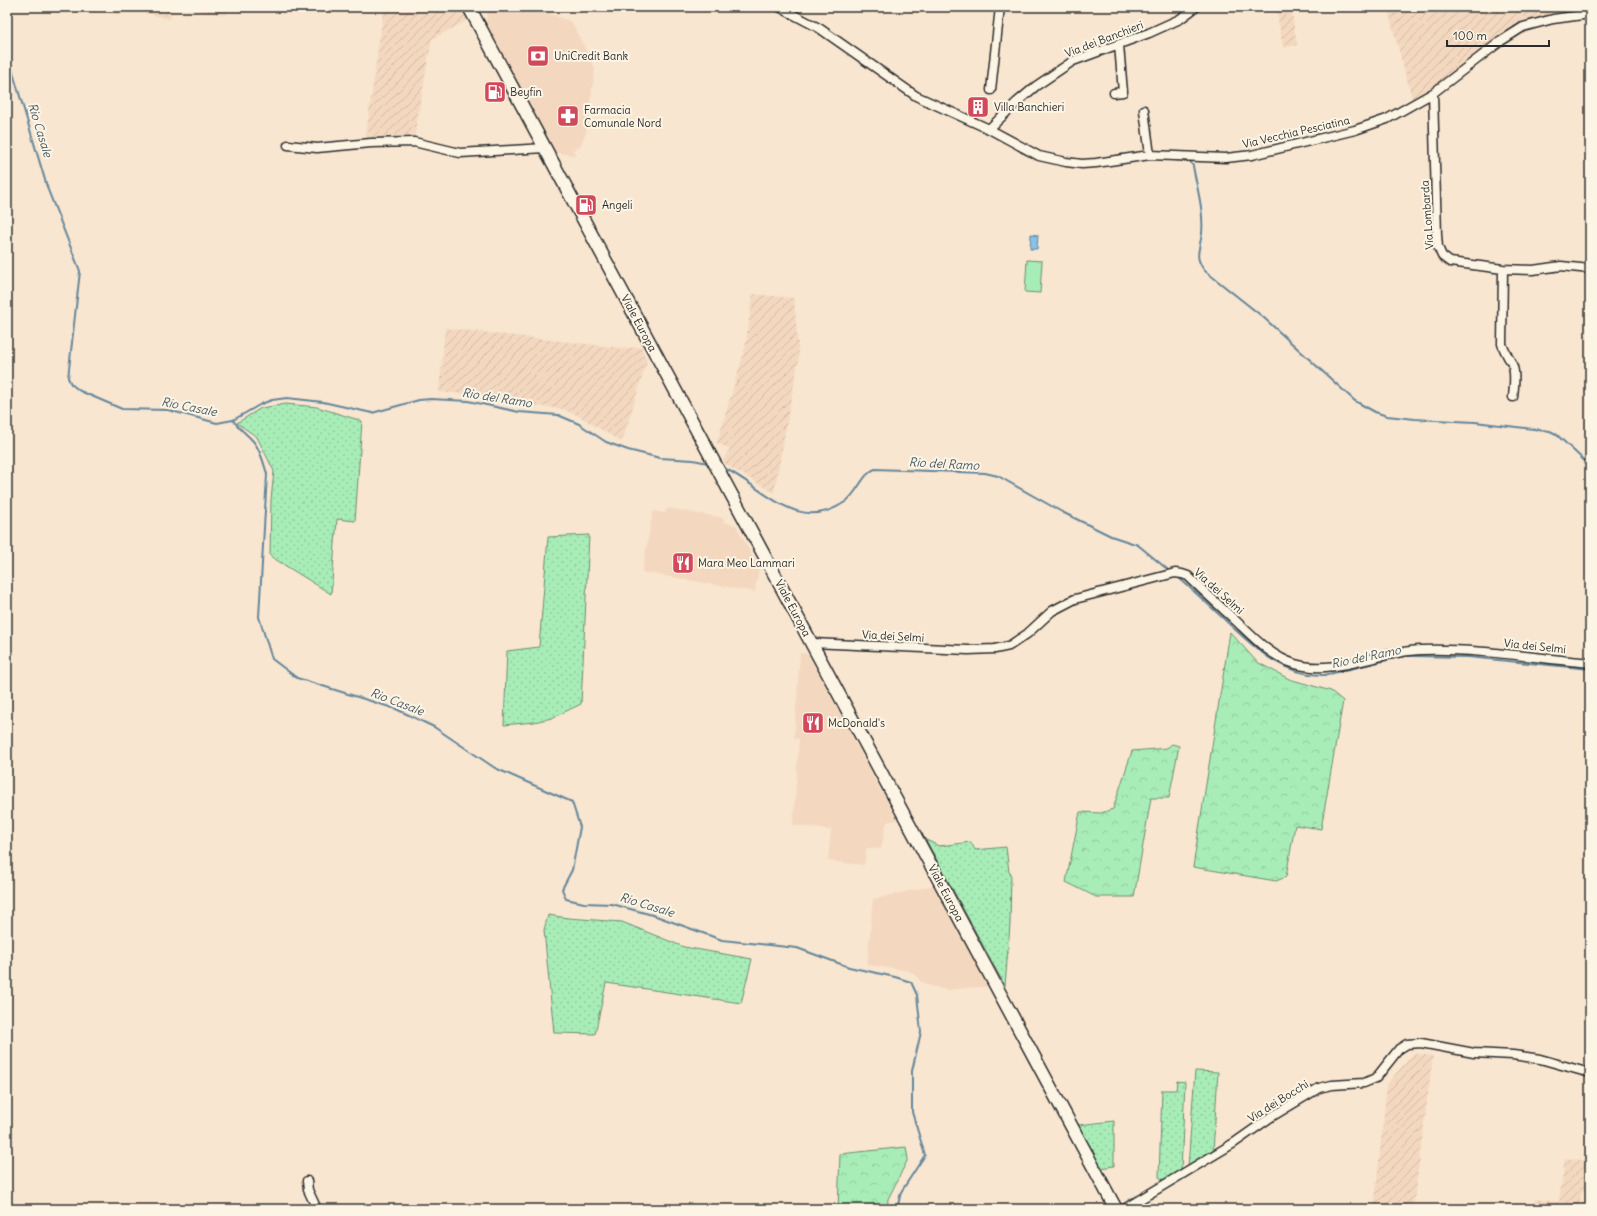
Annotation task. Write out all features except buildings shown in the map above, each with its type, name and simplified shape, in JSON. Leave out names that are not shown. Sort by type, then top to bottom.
[{"type":"main road","name":"Viale Europa","points":[[469,7],[1116,1209]]},
{"type":"street","name":"Via Vecchia Pesciatina","points":[[779,7],[819,28],[877,67],[916,96],[989,129],[1039,156],[1066,162],[1096,163],[1150,155],[1226,158],[1252,156],[1355,130],[1387,119],[1433,93],[1501,41],[1523,27],[1553,19],[1590,14]]},
{"type":"street","points":[[991,90],[1000,7]]},
{"type":"street","name":"Via dei Banchieri","points":[[989,129],[1036,86],[1073,60],[1150,33],[1180,19],[1196,7]]},
{"type":"street","points":[[1114,93],[1123,92],[1119,45]]},
{"type":"street","name":"Via Lombarda","points":[[1433,93],[1437,234],[1438,247],[1442,256],[1450,262],[1503,269],[1533,270],[1562,266],[1590,269]]},
{"type":"street","points":[[1144,110],[1150,155]]},
{"type":"street","points":[[288,145],[317,148],[371,143],[414,142],[460,153],[546,148]]},
{"type":"street","points":[[1503,269],[1502,344],[1505,353],[1512,364],[1514,372],[1514,396]]},
{"type":"street","name":"Via dei Selmi","points":[[812,643],[968,650],[995,649],[1009,646],[1027,634],[1052,611],[1075,599],[1175,573],[1188,576],[1258,642],[1273,653],[1294,664],[1330,667],[1395,652],[1422,650],[1463,650],[1590,663]]},
{"type":"street","name":"Via dei Bocchi","points":[[1124,1209],[1234,1143],[1271,1117],[1320,1088],[1332,1085],[1364,1083],[1376,1078],[1399,1049],[1408,1044],[1421,1043],[1474,1053],[1513,1055],[1540,1059],[1590,1073]]},
{"type":"street","points":[[307,1181],[308,1190],[317,1209]]},
{"type":"shaded area","points":[[106,7],[173,7],[170,19],[123,8],[121,15],[105,12]]},
{"type":"shaded area","points":[[189,7],[228,7],[226,15],[204,12]]},
{"type":"shaded area","points":[[384,7],[461,7],[468,20],[432,39],[414,138],[365,141]]},
{"type":"shaded area","points":[[489,7],[532,7],[572,22],[595,69],[586,133],[580,146],[573,150],[577,156],[553,152],[485,24]]},
{"type":"shaded area","points":[[1276,7],[1291,7],[1297,45],[1283,48]]},
{"type":"shaded area","points":[[1387,7],[1590,7],[1590,11],[1557,15],[1510,28],[1450,77],[1413,102]]},
{"type":"shaded area","points":[[753,294],[794,298],[799,357],[774,493],[722,462],[730,449],[717,443],[745,348]]},
{"type":"shaded area","points":[[445,328],[623,348],[641,347],[647,361],[622,442],[577,415],[562,409],[527,405],[479,395],[439,392]]},
{"type":"shaded area","points":[[667,508],[723,518],[724,522],[736,525],[759,569],[755,592],[642,572],[653,511],[665,513]]},
{"type":"shaded area","points":[[800,653],[808,654],[897,820],[887,822],[881,849],[867,848],[864,865],[828,861],[831,830],[793,825],[799,739],[794,738]]},
{"type":"shaded area","points":[[935,885],[990,986],[946,990],[927,985],[920,981],[914,974],[906,970],[867,965],[873,899]]},
{"type":"shaded area","points":[[1414,1053],[1433,1056],[1413,1209],[1374,1209],[1387,1084]]},
{"type":"shaded area","points":[[1565,1158],[1590,1161],[1590,1193],[1582,1192],[1579,1209],[1534,1209],[1535,1199],[1559,1202]]},
{"type":"green space","points":[[1027,260],[1042,261],[1040,293],[1025,292]]},
{"type":"green space","points":[[286,404],[317,407],[362,421],[355,521],[337,519],[331,594],[270,556],[271,500],[274,471],[257,437],[237,423],[261,408]]},
{"type":"green space","points":[[589,535],[581,704],[552,718],[534,722],[504,725],[507,651],[539,647],[548,537]]},
{"type":"green space","points":[[1230,632],[1257,662],[1289,679],[1331,691],[1343,701],[1321,829],[1295,825],[1286,877],[1276,881],[1193,867]]},
{"type":"green space","points":[[1172,744],[1179,746],[1169,798],[1151,798],[1134,897],[1096,897],[1066,882],[1080,812],[1101,813],[1113,809],[1132,751],[1167,748]]},
{"type":"green space","points":[[926,840],[939,846],[971,842],[975,850],[1006,847],[1009,872],[1011,874],[1010,924],[1005,986]]},
{"type":"green space","points":[[548,915],[622,922],[684,947],[752,959],[741,1003],[606,983],[595,1034],[554,1033],[544,930]]},
{"type":"green space","points":[[1195,1071],[1218,1072],[1213,1152],[1188,1167]]},
{"type":"green space","points":[[1177,1081],[1185,1082],[1181,1171],[1164,1181],[1159,1177],[1162,1090],[1176,1090]]},
{"type":"green space","points":[[1114,1121],[1114,1166],[1101,1168],[1078,1125]]},
{"type":"green space","points":[[906,1147],[908,1159],[888,1199],[887,1209],[838,1209],[840,1154]]},
{"type":"water","points":[[1031,234],[1038,235],[1037,249],[1030,249]]},
{"type":"waterway","points":[[772,7],[777,9]]},
{"type":"waterway","name":"Rio Casale","points":[[7,53],[48,190],[80,271],[68,378],[71,384],[80,391],[122,409],[168,410],[217,423],[233,420],[256,445],[262,457],[267,474],[259,617],[272,659],[297,678],[396,709],[434,727],[495,768],[572,802],[580,827],[572,870],[562,889],[566,899],[584,903],[612,904],[656,916],[722,940],[797,948],[849,967],[911,982],[917,995],[921,1032],[912,1071],[912,1112],[925,1155],[901,1192],[897,1209]]},
{"type":"waterway","points":[[1021,152],[1033,157]]},
{"type":"waterway","points":[[1175,160],[1190,161],[1193,166],[1202,216],[1202,233],[1198,253],[1201,266],[1205,271],[1263,317],[1355,401],[1375,412],[1387,416],[1475,422],[1550,431],[1556,434],[1590,466]]},
{"type":"waterway","name":"Rio del Ramo","points":[[233,420],[261,404],[272,400],[287,398],[323,402],[372,413],[419,400],[431,399],[468,401],[519,412],[558,415],[579,424],[606,442],[628,450],[660,458],[693,460],[708,463]]},
{"type":"waterway","name":"Rio del Ramo","points":[[724,468],[782,504],[796,511],[811,513],[828,511],[845,502],[853,494],[863,479],[875,469],[985,473],[998,476],[1062,512],[1111,536],[1138,545],[1167,569]]},
{"type":"waterway","name":"Rio del Ramo","points":[[1179,578],[1259,650],[1283,666],[1296,671],[1325,675],[1404,656],[1468,657],[1590,669]]},
{"type":"place","name":"UniCredit Bank","points":[[538,56]]},
{"type":"place","name":"Beyfin","points":[[495,92]]},
{"type":"place","name":"Villa Banchieri","points":[[978,107]]},
{"type":"place","name":"Farmacia Comunale Nord","points":[[568,116]]},
{"type":"place","name":"Angeli","points":[[586,205]]},
{"type":"place","name":"Mara Meo Lammari","points":[[683,563]]},
{"type":"place","name":"McDonald's","points":[[813,723]]}]
